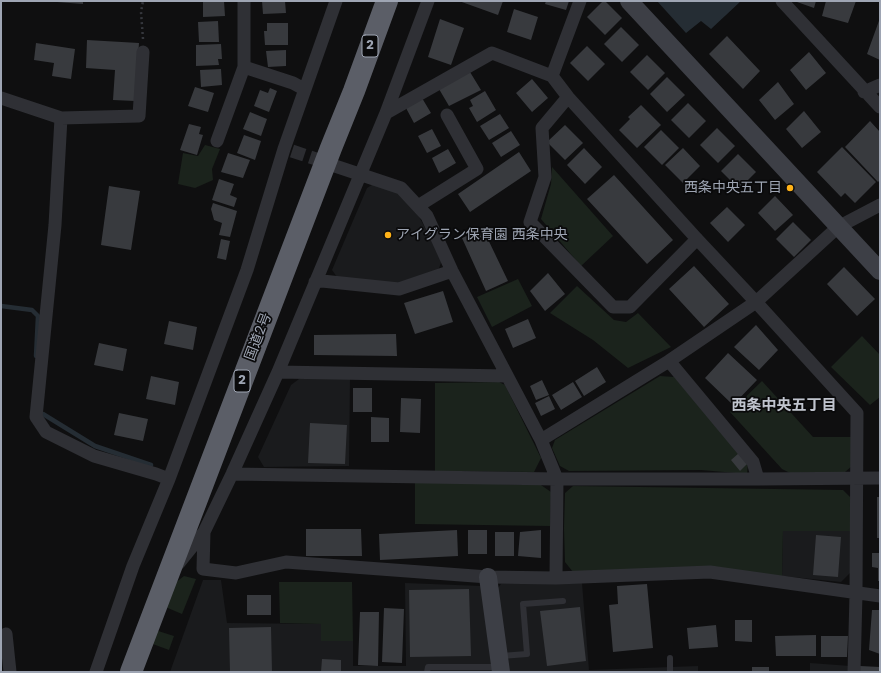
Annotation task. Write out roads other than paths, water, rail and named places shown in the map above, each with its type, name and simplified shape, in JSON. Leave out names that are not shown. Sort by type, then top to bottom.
[{"type":"highway","points":[[354,91],[375,1]]},
{"type":"highway","name":"国道2号","points":[[131,672],[354,91],[387,1]]},
{"type":"highway","points":[[354,91],[397,1]]},
{"type":"street","points":[[217,141],[244,67],[244,1]]},
{"type":"street","points":[[96,672],[133,566],[169,479],[248,270],[288,150],[304,89],[336,1]]},
{"type":"street","points":[[167,577],[204,532],[232,474],[278,372],[386,113],[428,1]]},
{"type":"street","points":[[552,76],[580,1]]},
{"type":"street","points":[[629,1],[880,271]]},
{"type":"street","points":[[782,1],[880,108]]},
{"type":"street","points":[[1,98],[61,118],[140,116],[143,52]]},
{"type":"street","points":[[386,113],[492,53],[552,76],[568,97],[856,413],[857,478],[854,672]]},
{"type":"street","points":[[244,67],[304,89]]},
{"type":"street","points":[[864,92],[880,85]]},
{"type":"street","points":[[568,97],[542,128],[545,178],[530,222],[613,307],[630,307],[697,239]]},
{"type":"street","points":[[418,206],[477,169],[447,115]]},
{"type":"street","points":[[61,118],[55,224],[36,417],[46,432],[94,456],[169,479]]},
{"type":"street","points":[[335,166],[401,188],[427,216],[452,270],[541,440],[557,479],[556,578]]},
{"type":"street","points":[[541,440],[669,360],[756,302],[838,227],[880,205]]},
{"type":"street","points":[[315,282],[322,281],[399,289],[452,270]]},
{"type":"street","points":[[669,360],[753,462],[758,479]]},
{"type":"street","points":[[278,372],[507,376]]},
{"type":"street","points":[[232,474],[557,479],[880,478]]},
{"type":"street","points":[[204,532],[204,569],[236,573],[286,562],[488,577],[556,578],[710,572],[856,594],[880,596]]},
{"type":"street","points":[[488,577],[500,665]]},
{"type":"street","points":[[6,634],[10,672]]},
{"type":"lane","points":[[428,672],[428,667],[500,665],[527,654],[523,604],[563,601]]},
{"type":"lane","points":[[670,658],[670,672]]},
{"type":"waterway","points":[[1,306],[32,310],[38,316],[36,356]]},
{"type":"waterway","points":[[43,414],[95,446],[151,465]]},
{"type":"tunnel","points":[[292,151],[331,164]]},
{"type":"place","name":"西条中央五丁目","points":[[790,188]]},
{"type":"place","name":"アイグラン保育園 西条中央","points":[[388,235]]},
{"type":"district","name":"西条中央五丁目","points":[[784,406]]}]
